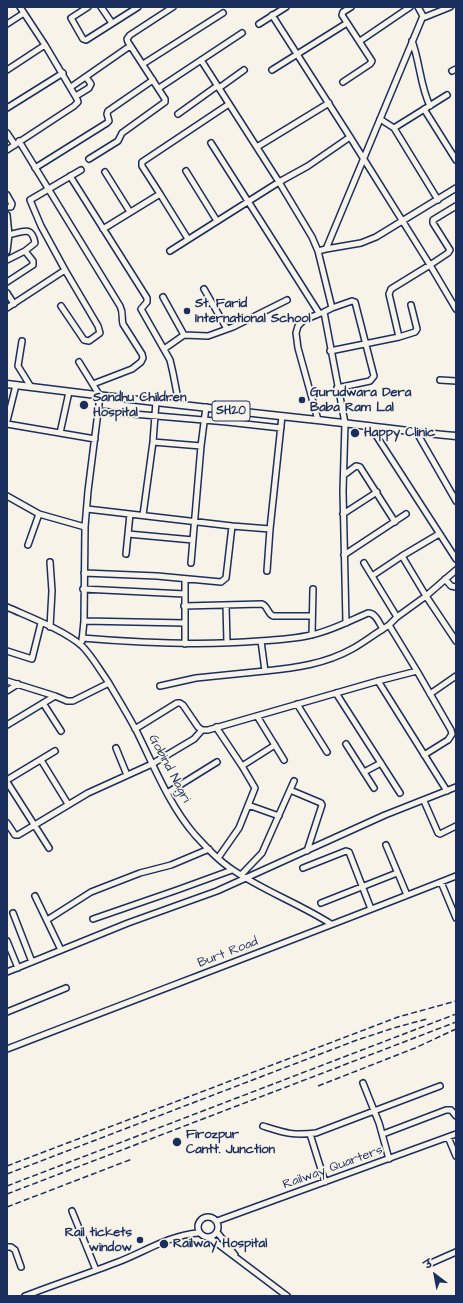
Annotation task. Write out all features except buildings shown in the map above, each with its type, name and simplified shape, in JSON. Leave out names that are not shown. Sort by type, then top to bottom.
[{"type":"main road","name":"SH20","points":[[7,384],[100,396],[345,423],[417,433],[456,436]]},
{"type":"street","points":[[7,150],[78,102],[71,87],[20,7]]},
{"type":"street","points":[[88,7],[71,18],[83,39],[88,39],[138,7]]},
{"type":"street","points":[[101,7],[112,23]]},
{"type":"street","points":[[89,159],[118,141],[122,132],[164,104],[165,99],[159,88],[130,46],[127,39],[130,35],[173,7]]},
{"type":"street","points":[[259,24],[286,7]]},
{"type":"street","points":[[343,82],[371,63],[371,58],[347,23],[342,13],[351,7]]},
{"type":"street","points":[[360,41],[410,7]]},
{"type":"street","points":[[418,7],[423,16]]},
{"type":"street","points":[[423,16],[427,17],[450,7]]},
{"type":"street","points":[[7,24],[24,13]]},
{"type":"street","points":[[143,64],[223,13]]},
{"type":"street","points":[[272,16],[403,221],[456,309]]},
{"type":"street","points":[[326,249],[423,16]]},
{"type":"street","points":[[272,70],[347,23]]},
{"type":"street","points":[[159,88],[242,33]]},
{"type":"street","points":[[412,41],[421,73],[424,91],[430,106]]},
{"type":"street","points":[[7,70],[45,45]]},
{"type":"street","points":[[71,87],[130,46]]},
{"type":"street","points":[[201,60],[279,182],[312,237],[318,252],[332,308]]},
{"type":"street","points":[[178,114],[244,70]]},
{"type":"street","points":[[7,108],[62,73]]},
{"type":"street","points":[[76,96],[89,88],[90,84],[86,77]]},
{"type":"street","points":[[35,168],[107,123],[109,121],[107,114],[108,111],[153,80]]},
{"type":"street","points":[[394,128],[447,95]]},
{"type":"street","points":[[257,147],[328,103]]},
{"type":"street","points":[[188,239],[142,166],[142,162],[229,104]]},
{"type":"street","points":[[424,109],[455,156]]},
{"type":"street","points":[[380,119],[394,128],[438,200]]},
{"type":"street","points":[[7,133],[17,143],[35,168],[120,306],[123,314],[123,324],[142,354],[143,358],[141,362],[132,369],[93,384]]},
{"type":"street","points":[[170,251],[313,162],[350,137]]},
{"type":"street","points":[[211,143],[322,313],[345,423],[343,514],[346,623]]},
{"type":"street","points":[[61,306],[84,340],[89,341],[100,333],[98,326],[65,270],[29,201],[30,199],[81,170]]},
{"type":"street","points":[[186,171],[217,221]]},
{"type":"street","points":[[105,172],[130,212]]},
{"type":"street","points":[[70,176],[147,298],[147,302],[142,307],[142,312],[170,360],[178,404]]},
{"type":"street","points":[[318,252],[326,249],[361,243],[376,237],[456,188]]},
{"type":"street","points":[[103,229],[160,194]]},
{"type":"street","points":[[7,196],[12,204],[11,206],[7,207]]},
{"type":"street","points":[[399,337],[389,294],[390,290],[448,253],[450,250],[433,220],[456,206]]},
{"type":"street","points":[[7,215],[9,235],[7,251]]},
{"type":"street","points":[[7,260],[26,251],[34,246],[35,243],[34,236],[27,230],[9,235]]},
{"type":"street","points":[[7,282],[33,265],[33,261],[26,251]]},
{"type":"street","points":[[7,308],[65,270]]},
{"type":"street","points":[[204,289],[227,330]]},
{"type":"street","points":[[7,293],[14,304]]},
{"type":"street","points":[[163,297],[184,335]]},
{"type":"street","points":[[450,300],[456,297]]},
{"type":"street","points":[[164,349],[184,335],[208,336],[227,330],[287,300]]},
{"type":"street","points":[[318,420],[298,348],[296,333],[298,326],[304,320],[352,301],[355,302],[374,376],[373,380],[370,382],[337,388]]},
{"type":"street","points":[[330,351],[412,333],[417,329],[411,305]]},
{"type":"street","points":[[22,341],[18,366],[31,387]]},
{"type":"street","points":[[79,362],[100,396],[86,509],[83,589],[84,621],[81,646]]},
{"type":"street","points":[[440,380],[456,381]]},
{"type":"street","points":[[16,385],[7,422],[95,439]]},
{"type":"street","points":[[60,433],[69,392]]},
{"type":"street","points":[[143,515],[156,402]]},
{"type":"street","points":[[191,563],[201,446],[206,407]]},
{"type":"street","points":[[227,422],[228,410]]},
{"type":"street","points":[[98,411],[281,428]]},
{"type":"street","points":[[267,570],[282,416]]},
{"type":"street","points":[[370,426],[456,559]]},
{"type":"street","points":[[417,433],[456,501]]},
{"type":"street","points":[[152,442],[201,446]]},
{"type":"street","points":[[344,475],[356,466],[360,467],[395,522]]},
{"type":"street","points":[[343,514],[377,492]]},
{"type":"street","points":[[7,496],[40,514],[85,527]]},
{"type":"street","points":[[86,509],[270,529]]},
{"type":"street","points":[[28,544],[40,514]]},
{"type":"street","points":[[126,554],[130,514]]},
{"type":"street","points":[[344,555],[406,514]]},
{"type":"street","points":[[84,573],[221,582],[226,578],[232,526]]},
{"type":"street","points":[[128,534],[193,540]]},
{"type":"street","points":[[372,576],[439,534]]},
{"type":"street","points":[[402,556],[456,641]]},
{"type":"street","points":[[50,562],[52,598],[50,627]]},
{"type":"street","points":[[364,563],[397,617]]},
{"type":"street","points":[[160,686],[196,678],[314,664],[333,658],[352,649],[383,629],[426,596],[456,570]]},
{"type":"street","points":[[185,579],[185,644]]},
{"type":"street","points":[[445,580],[451,586],[456,587]]},
{"type":"street","points":[[83,589],[185,594]]},
{"type":"street","points":[[312,635],[313,589]]},
{"type":"street","points":[[184,606],[262,604],[273,616],[312,616]]},
{"type":"street","points":[[226,605],[227,643]]},
{"type":"street","name":"Gobind Nagri","points":[[8,609],[50,627],[81,646],[89,655],[109,683],[135,728],[152,764],[182,819],[209,850],[232,870],[246,879],[314,913],[331,924]]},
{"type":"street","points":[[82,638],[163,644],[227,643],[291,639],[312,635],[346,623],[368,613],[372,613],[383,629]]},
{"type":"street","points":[[84,621],[185,623]]},
{"type":"street","points":[[7,651],[32,659],[41,623]]},
{"type":"street","points":[[389,624],[454,734],[448,740],[424,755]]},
{"type":"street","points":[[261,641],[265,671]]},
{"type":"street","points":[[7,823],[15,835],[68,804],[152,764],[194,739],[202,730],[417,671]]},
{"type":"street","points":[[430,694],[456,676]]},
{"type":"street","points":[[7,681],[67,701],[73,701],[109,683]]},
{"type":"street","points":[[378,681],[447,791]]},
{"type":"street","points":[[7,691],[18,684]]},
{"type":"street","points":[[336,693],[400,793]]},
{"type":"street","points":[[7,725],[55,696]]},
{"type":"street","points":[[135,728],[176,703],[180,703],[198,727],[202,730]]},
{"type":"street","points":[[43,704],[61,732]]},
{"type":"street","points":[[297,704],[327,752]]},
{"type":"street","points":[[257,716],[284,760]]},
{"type":"street","points":[[216,727],[255,788],[239,828],[218,858]]},
{"type":"street","points":[[346,744],[374,788]]},
{"type":"street","points":[[242,766],[275,745]]},
{"type":"street","points":[[116,748],[127,775]]},
{"type":"street","points":[[49,848],[7,781],[55,751]]},
{"type":"street","points":[[41,760],[68,804]]},
{"type":"street","points":[[167,793],[217,762]]},
{"type":"street","points":[[364,772],[381,763]]},
{"type":"street","points":[[241,875],[262,854],[294,782]]},
{"type":"street","points":[[7,972],[128,923],[192,901],[246,879],[385,815],[456,787]]},
{"type":"street","points":[[290,790],[321,803],[322,805],[307,851]]},
{"type":"street","points":[[424,800],[438,833],[456,826]]},
{"type":"street","points":[[248,805],[279,816]]},
{"type":"street","points":[[386,845],[407,895]]},
{"type":"street","points":[[47,920],[91,892],[140,873],[171,865],[209,850]]},
{"type":"street","points":[[303,868],[346,851],[350,854],[371,909]]},
{"type":"street","points":[[94,919],[232,870]]},
{"type":"street","points":[[321,903],[398,872]]},
{"type":"street","name":"Burt Road","points":[[7,1049],[456,876]]},
{"type":"street","points":[[441,882],[456,918]]},
{"type":"street","points":[[36,896],[61,950]]},
{"type":"street","points":[[13,913],[32,962]]},
{"type":"street","points":[[7,941],[18,968]]},
{"type":"street","points":[[7,1012],[66,988]]},
{"type":"street","points":[[363,1083],[383,1134],[389,1159]]},
{"type":"street","points":[[263,1126],[285,1133],[299,1135],[310,1134],[440,1086]]},
{"type":"street","points":[[383,1134],[446,1110],[450,1110],[456,1116]]},
{"type":"street","points":[[310,1134],[325,1182]]},
{"type":"street","name":"Railway Quarters","points":[[216,1222],[456,1134]]},
{"type":"street","points":[[448,1137],[456,1156]]},
{"type":"street","points":[[72,1211],[96,1270]]},
{"type":"street","points":[[239,1260],[218,1232],[218,1226],[213,1218],[207,1217],[202,1219],[198,1223],[198,1233],[203,1237],[210,1238],[239,1260],[287,1296]]},
{"type":"street","points":[[210,1238],[218,1232]]},
{"type":"street","points":[[25,1296],[96,1270],[175,1238],[198,1233]]},
{"type":"street","points":[[7,1247],[15,1250],[21,1267]]},
{"type":"street","points":[[431,1263],[456,1252]]},
{"type":"railway","points":[[7,1166],[398,1017],[456,1001]]},
{"type":"railway","points":[[7,1186],[456,1014]]},
{"type":"railway","points":[[7,1174],[357,1040],[427,1019]]},
{"type":"railway","points":[[7,1194],[456,1022]]},
{"type":"railway","points":[[318,1086],[415,1048],[456,1029]]},
{"type":"railway","points":[[7,1207],[132,1159]]},
{"type":"place","name":"St. Farid International School","points":[[187,311]]},
{"type":"place","name":"Gurudwara Dera Baba Ram Lal","points":[[302,400]]},
{"type":"place","name":"Sandhu Children Hospital","points":[[84,405]]},
{"type":"place","name":"Happy Clinic","points":[[355,433]]},
{"type":"place","name":"Firozpur Cantt. Junction","points":[[177,1142]]},
{"type":"place","name":"Rail tickets window","points":[[140,1240]]},
{"type":"place","name":"Railway Hospital","points":[[164,1244]]}]
